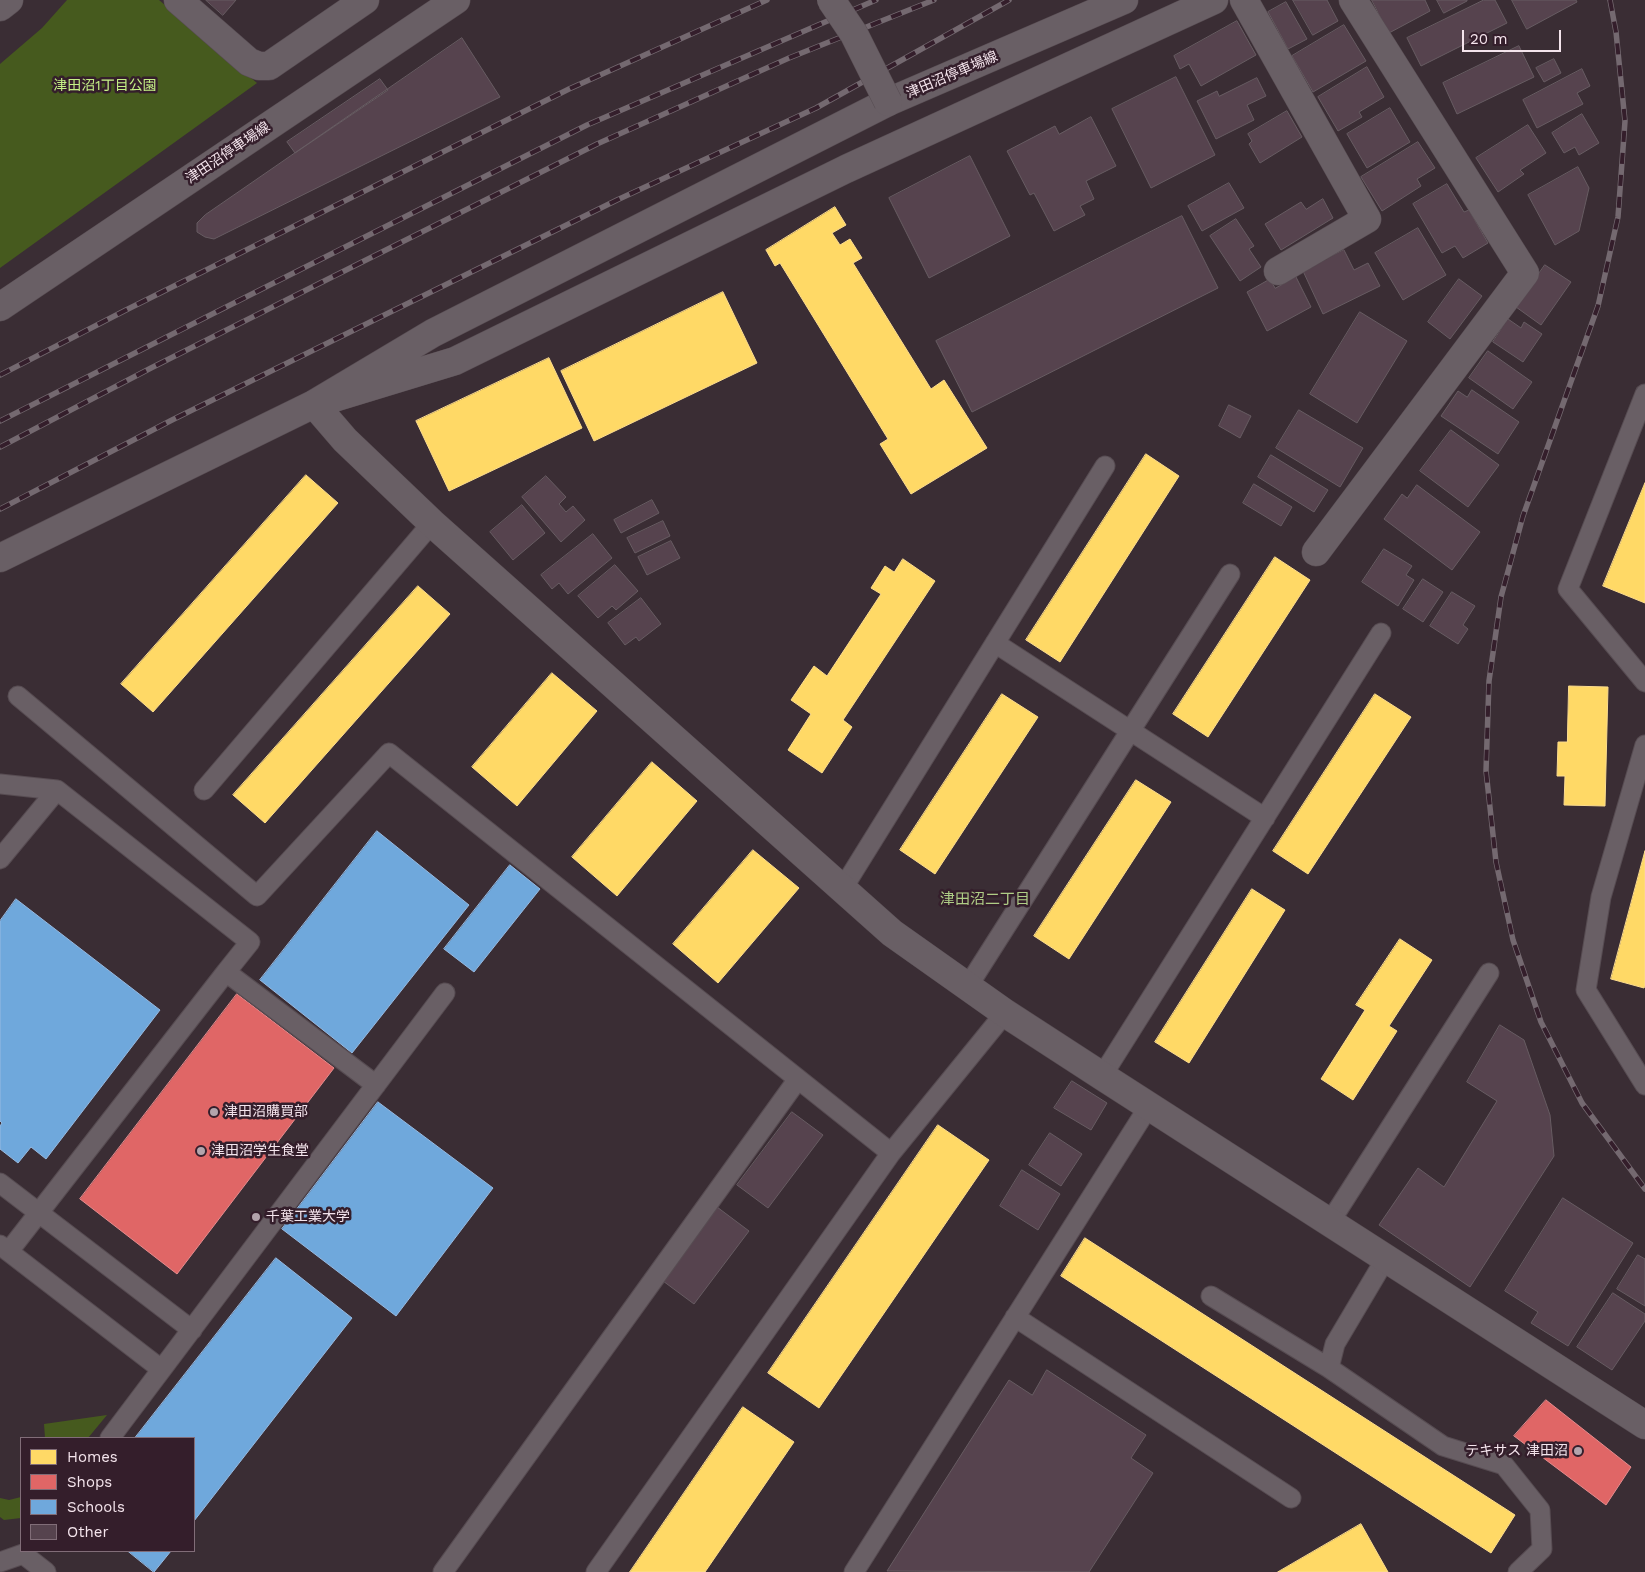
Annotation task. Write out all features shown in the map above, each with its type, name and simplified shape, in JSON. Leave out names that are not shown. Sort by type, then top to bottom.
[{"type":"street","points":[[0,7],[9,0]]},
{"type":"street","points":[[178,0],[248,62],[259,66],[269,66],[365,0]]},
{"type":"street","name":"津田沼停車場線","points":[[0,307],[456,0]]},
{"type":"street","points":[[831,0],[854,34],[888,102]]},
{"type":"street","name":"津田沼停車場線","points":[[314,404],[433,333],[888,102],[1124,0]]},
{"type":"street","points":[[0,558],[314,404],[455,361],[846,169],[1214,0]]},
{"type":"street","points":[[1244,0],[1367,219],[1278,271]]},
{"type":"street","points":[[1316,552],[1524,273],[1353,0]]},
{"type":"street","points":[[314,404],[345,440],[432,523],[892,933],[1005,1013],[1645,1425]]},
{"type":"lane","points":[[1645,394],[1568,589],[1645,682]]},
{"type":"lane","points":[[842,888],[1104,466]]},
{"type":"lane","points":[[204,790],[432,523]]},
{"type":"lane","points":[[968,986],[1230,574]]},
{"type":"lane","points":[[1102,1076],[1381,633]]},
{"type":"lane","points":[[995,643],[1265,818]]},
{"type":"lane","points":[[18,696],[257,896],[389,753],[890,1153]]},
{"type":"lane","points":[[1645,745],[1601,897],[1586,990],[1645,1085]]},
{"type":"lane","points":[[0,784],[57,790],[250,942],[39,1212],[5,1248],[161,1370]]},
{"type":"lane","points":[[0,859],[57,790]]},
{"type":"lane","points":[[226,972],[376,1085]]},
{"type":"lane","points":[[1330,1222],[1489,973]]},
{"type":"lane","points":[[111,1437],[445,993]]},
{"type":"lane","points":[[596,1572],[890,1153],[1005,1013]]},
{"type":"lane","points":[[443,1572],[798,1078]]},
{"type":"lane","points":[[854,1572],[1149,1106]]},
{"type":"lane","points":[[0,1183],[192,1330]]},
{"type":"lane","points":[[1329,1368],[1335,1344],[1386,1258]]},
{"type":"lane","points":[[1211,1296],[1329,1368],[1443,1446],[1504,1465],[1540,1510],[1542,1549],[1518,1572]]},
{"type":"lane","points":[[1015,1317],[1290,1498]]},
{"type":"lane","points":[[0,1562],[24,1552],[46,1572]]},
{"type":"green space","name":"津田沼1丁目公園","points":[[67,0],[159,0],[257,83],[0,268],[0,64],[42,28]]},
{"type":"green space","points":[[107,1415],[89,1437],[45,1437],[44,1424]]},
{"type":"green space","points":[[20,1497],[20,1518],[4,1520],[0,1517],[0,1498],[9,1500]]},
{"type":"building: Homes","points":[[835,207],[846,225],[832,233],[840,245],[850,239],[862,258],[853,263],[931,389],[944,380],[987,448],[911,494],[880,444],[888,439],[780,263],[775,266],[766,250]]},
{"type":"building: Homes","points":[[723,292],[757,363],[594,441],[561,371]]},
{"type":"building: Homes","points":[[549,358],[582,428],[449,491],[416,421]]},
{"type":"building: Homes","points":[[1146,454],[1179,476],[1060,662],[1026,640]]},
{"type":"building: Homes","points":[[306,475],[338,503],[153,712],[121,684]]},
{"type":"building: Homes","points":[[1645,483],[1645,603],[1603,586]]},
{"type":"building: Homes","points":[[1275,557],[1310,580],[1208,737],[1173,714]]},
{"type":"building: Homes","points":[[903,559],[935,581],[843,720],[852,727],[822,773],[788,750],[811,714],[791,700],[814,666],[827,676],[881,594],[871,588],[885,566],[894,572]]},
{"type":"building: Homes","points":[[418,586],[450,614],[265,823],[233,795]]},
{"type":"building: Homes","points":[[552,673],[597,711],[517,806],[472,767]]},
{"type":"building: Homes","points":[[1569,686],[1608,687],[1605,806],[1564,805],[1565,776],[1557,776],[1558,742],[1567,742]]},
{"type":"building: Homes","points":[[1002,694],[1038,717],[935,874],[900,850]]},
{"type":"building: Homes","points":[[1375,694],[1411,717],[1308,874],[1273,851]]},
{"type":"building: Homes","points":[[652,762],[697,801],[617,896],[572,857]]},
{"type":"building: Homes","points":[[1136,780],[1171,802],[1069,959],[1034,936]]},
{"type":"building: Homes","points":[[753,850],[799,888],[718,983],[673,944]]},
{"type":"building: Homes","points":[[1645,851],[1645,986],[1644,988],[1611,979]]},
{"type":"building: Homes","points":[[1252,889],[1285,910],[1189,1063],[1155,1042]]},
{"type":"building: Homes","points":[[1400,939],[1432,960],[1389,1026],[1397,1031],[1353,1100],[1321,1079],[1365,1010],[1356,1005]]},
{"type":"building: Homes","points":[[938,1125],[989,1160],[819,1408],[768,1373]]},
{"type":"building: Homes","points":[[1085,1238],[1515,1515],[1491,1553],[1061,1276]]},
{"type":"building: Homes","points":[[743,1407],[794,1442],[705,1572],[630,1572]]},
{"type":"building: Homes","points":[[1361,1524],[1388,1572],[1278,1572]]},
{"type":"building: Shops","points":[[237,994],[334,1068],[177,1274],[80,1199]]},
{"type":"building: Shops","points":[[1546,1400],[1631,1467],[1606,1505],[1514,1436]]},
{"type":"building: Schools","points":[[377,831],[469,905],[352,1053],[260,980]]},
{"type":"building: Schools","points":[[510,865],[540,889],[474,972],[444,949]]},
{"type":"building: Schools","points":[[16,899],[160,1010],[46,1159],[31,1147],[18,1163],[0,1149],[0,1126],[2,1123],[0,1121],[0,921]]},
{"type":"building: Schools","points":[[378,1102],[493,1188],[396,1316],[282,1229]]},
{"type":"building: Schools","points":[[276,1258],[352,1318],[195,1520],[195,1437],[136,1437]]},
{"type":"building: Schools","points":[[129,1552],[170,1552],[154,1572]]},
{"type":"building: Other","points":[[206,0],[236,0],[223,15]]},
{"type":"building: Other","points":[[1293,0],[1327,0],[1338,21],[1313,35]]},
{"type":"building: Other","points":[[1372,0],[1425,0],[1430,11],[1389,33]]},
{"type":"building: Other","points":[[1437,0],[1467,0],[1467,1],[1444,13]]},
{"type":"building: Other","points":[[1484,0],[1495,0],[1507,23],[1421,66],[1407,38]]},
{"type":"building: Other","points":[[1512,0],[1576,0],[1577,2],[1527,29]]},
{"type":"building: Other","points":[[1286,2],[1307,39],[1288,49],[1268,12]]},
{"type":"building: Other","points":[[1237,21],[1256,55],[1201,86],[1189,64],[1180,69],[1174,56]]},
{"type":"building: Other","points":[[1344,25],[1366,61],[1313,92],[1292,56]]},
{"type":"building: Other","points":[[462,38],[500,97],[214,239],[205,237],[197,232],[197,223],[205,215]]},
{"type":"building: Other","points":[[1519,46],[1534,77],[1457,114],[1443,83]]},
{"type":"building: Other","points":[[1554,59],[1561,73],[1544,82],[1536,68]]},
{"type":"building: Other","points":[[1367,67],[1384,97],[1359,112],[1362,117],[1338,131],[1318,97]]},
{"type":"building: Other","points":[[1582,69],[1590,86],[1577,93],[1583,104],[1537,128],[1523,100]]},
{"type":"building: Other","points":[[1176,77],[1215,155],[1151,188],[1112,109]]},
{"type":"building: Other","points":[[1257,78],[1266,96],[1247,105],[1254,120],[1216,139],[1197,101],[1217,91],[1219,96]]},
{"type":"building: Other","points":[[380,79],[388,90],[295,153],[287,142]]},
{"type":"building: Other","points":[[1390,108],[1410,142],[1367,168],[1347,134]]},
{"type":"building: Other","points":[[1287,111],[1302,137],[1260,163],[1249,144],[1252,141],[1248,134]]},
{"type":"building: Other","points":[[1582,114],[1599,143],[1579,155],[1575,147],[1564,153],[1552,133]]},
{"type":"building: Other","points":[[1091,117],[1116,166],[1086,181],[1094,199],[1080,206],[1085,215],[1054,231],[1034,193],[1030,195],[1007,151],[1055,126],[1059,134]]},
{"type":"building: Other","points":[[1528,125],[1546,153],[1520,170],[1524,174],[1498,192],[1476,158]]},
{"type":"building: Other","points":[[1418,142],[1435,168],[1417,179],[1421,186],[1382,211],[1361,177]]},
{"type":"building: Other","points":[[970,156],[1010,236],[929,278],[889,198]]},
{"type":"building: Other","points":[[1578,167],[1589,188],[1579,231],[1555,245],[1528,195]]},
{"type":"building: Other","points":[[1229,183],[1244,208],[1202,231],[1188,206]]},
{"type":"building: Other","points":[[1447,184],[1464,212],[1469,210],[1488,243],[1463,258],[1455,246],[1442,253],[1413,204]]},
{"type":"building: Other","points":[[1323,199],[1333,218],[1281,250],[1265,224],[1301,202],[1306,209]]},
{"type":"building: Other","points":[[1182,216],[1218,288],[972,412],[936,341]]},
{"type":"building: Other","points":[[1236,219],[1254,246],[1249,249],[1261,267],[1240,281],[1210,236]]},
{"type":"building: Other","points":[[1418,228],[1446,275],[1403,300],[1375,253]]},
{"type":"building: Other","points":[[1344,250],[1354,270],[1368,263],[1380,286],[1323,314],[1303,271]]},
{"type":"building: Other","points":[[1545,265],[1571,282],[1541,325],[1516,307]]},
{"type":"building: Other","points":[[1296,277],[1311,307],[1267,331],[1247,292],[1270,279],[1275,288]]},
{"type":"building: Other","points":[[1459,279],[1482,296],[1450,339],[1428,322]]},
{"type":"building: Other","points":[[1360,312],[1407,341],[1357,423],[1310,394]]},
{"type":"building: Other","points":[[1508,319],[1521,328],[1524,322],[1542,334],[1523,362],[1493,342]]},
{"type":"building: Other","points":[[1488,351],[1532,382],[1513,409],[1469,378]]},
{"type":"building: Other","points":[[1472,390],[1519,422],[1498,454],[1441,416],[1458,391],[1467,397]]},
{"type":"building: Other","points":[[1229,405],[1251,416],[1240,438],[1219,426]]},
{"type":"building: Other","points":[[1299,410],[1363,448],[1340,487],[1276,448]]},
{"type":"building: Other","points":[[1451,430],[1499,465],[1468,507],[1420,471]]},
{"type":"building: Other","points":[[1271,455],[1328,490],[1314,512],[1258,477]]},
{"type":"building: Other","points":[[546,476],[566,497],[559,504],[566,512],[573,506],[585,520],[561,542],[522,497]]},
{"type":"building: Other","points":[[1254,484],[1292,507],[1281,526],[1243,503]]},
{"type":"building: Other","points":[[1417,485],[1480,532],[1452,570],[1384,519],[1402,494],[1407,498]]},
{"type":"building: Other","points":[[652,500],[659,513],[621,533],[614,520]]},
{"type":"building: Other","points":[[522,505],[545,533],[513,560],[490,532]]},
{"type":"building: Other","points":[[663,521],[670,536],[635,553],[627,538]]},
{"type":"building: Other","points":[[593,534],[612,558],[568,594],[559,583],[552,589],[541,575]]},
{"type":"building: Other","points":[[671,541],[680,558],[647,575],[638,557]]},
{"type":"building: Other","points":[[1384,549],[1412,566],[1406,575],[1414,580],[1398,606],[1362,582]]},
{"type":"building: Other","points":[[615,565],[638,591],[616,610],[612,606],[598,618],[578,596]]},
{"type":"building: Other","points":[[1423,579],[1443,592],[1423,622],[1403,609]]},
{"type":"building: Other","points":[[1452,592],[1475,606],[1463,625],[1468,629],[1458,644],[1430,626]]},
{"type":"building: Other","points":[[641,598],[661,624],[639,641],[636,637],[625,645],[608,623]]},
{"type":"building: Other","points":[[1500,1025],[1524,1040],[1550,1115],[1554,1156],[1470,1287],[1379,1225],[1418,1168],[1444,1187],[1497,1101],[1467,1082]]},
{"type":"building: Other","points":[[1072,1081],[1107,1103],[1091,1130],[1054,1108]]},
{"type":"building: Other","points":[[792,1112],[823,1135],[768,1208],[737,1185]]},
{"type":"building: Other","points":[[1050,1133],[1082,1154],[1061,1186],[1029,1165]]},
{"type":"building: Other","points":[[1022,1170],[1060,1194],[1038,1230],[1000,1206]]},
{"type":"building: Other","points":[[1563,1198],[1633,1243],[1568,1346],[1531,1323],[1538,1312],[1505,1291]]},
{"type":"building: Other","points":[[717,1207],[749,1231],[694,1304],[663,1281]]},
{"type":"building: Other","points":[[1638,1255],[1645,1259],[1645,1306],[1617,1289]]},
{"type":"building: Other","points":[[1613,1293],[1645,1314],[1645,1321],[1612,1370],[1577,1347]]},
{"type":"building: Other","points":[[1047,1370],[1146,1435],[1131,1458],[1153,1473],[1089,1572],[887,1571],[1009,1380],[1032,1395]]},
{"type":"railway","points":[[0,375],[569,89],[767,0]]},
{"type":"railway","points":[[0,421],[587,125],[876,0]]},
{"type":"railway","points":[[0,447],[151,368],[597,144],[789,58],[934,0]]},
{"type":"railway","points":[[0,509],[172,420],[617,200],[816,108],[1009,0]]},
{"type":"railway","points":[[1610,0],[1616,32],[1625,121],[1618,217],[1598,306],[1523,516],[1501,597],[1489,681],[1486,771],[1496,862],[1513,940],[1541,1022],[1582,1103],[1645,1189]]},
{"type":"place","name":"津田沼購買部","points":[[214,1112]]},
{"type":"place","name":"津田沼学生食堂","points":[[201,1151]]},
{"type":"place","name":"千葉工業大学","points":[[256,1217]]},
{"type":"place","name":"テキサス 津田沼","points":[[1578,1451]]},
{"type":"district","name":"津田沼二丁目","points":[[985,900]]}]
